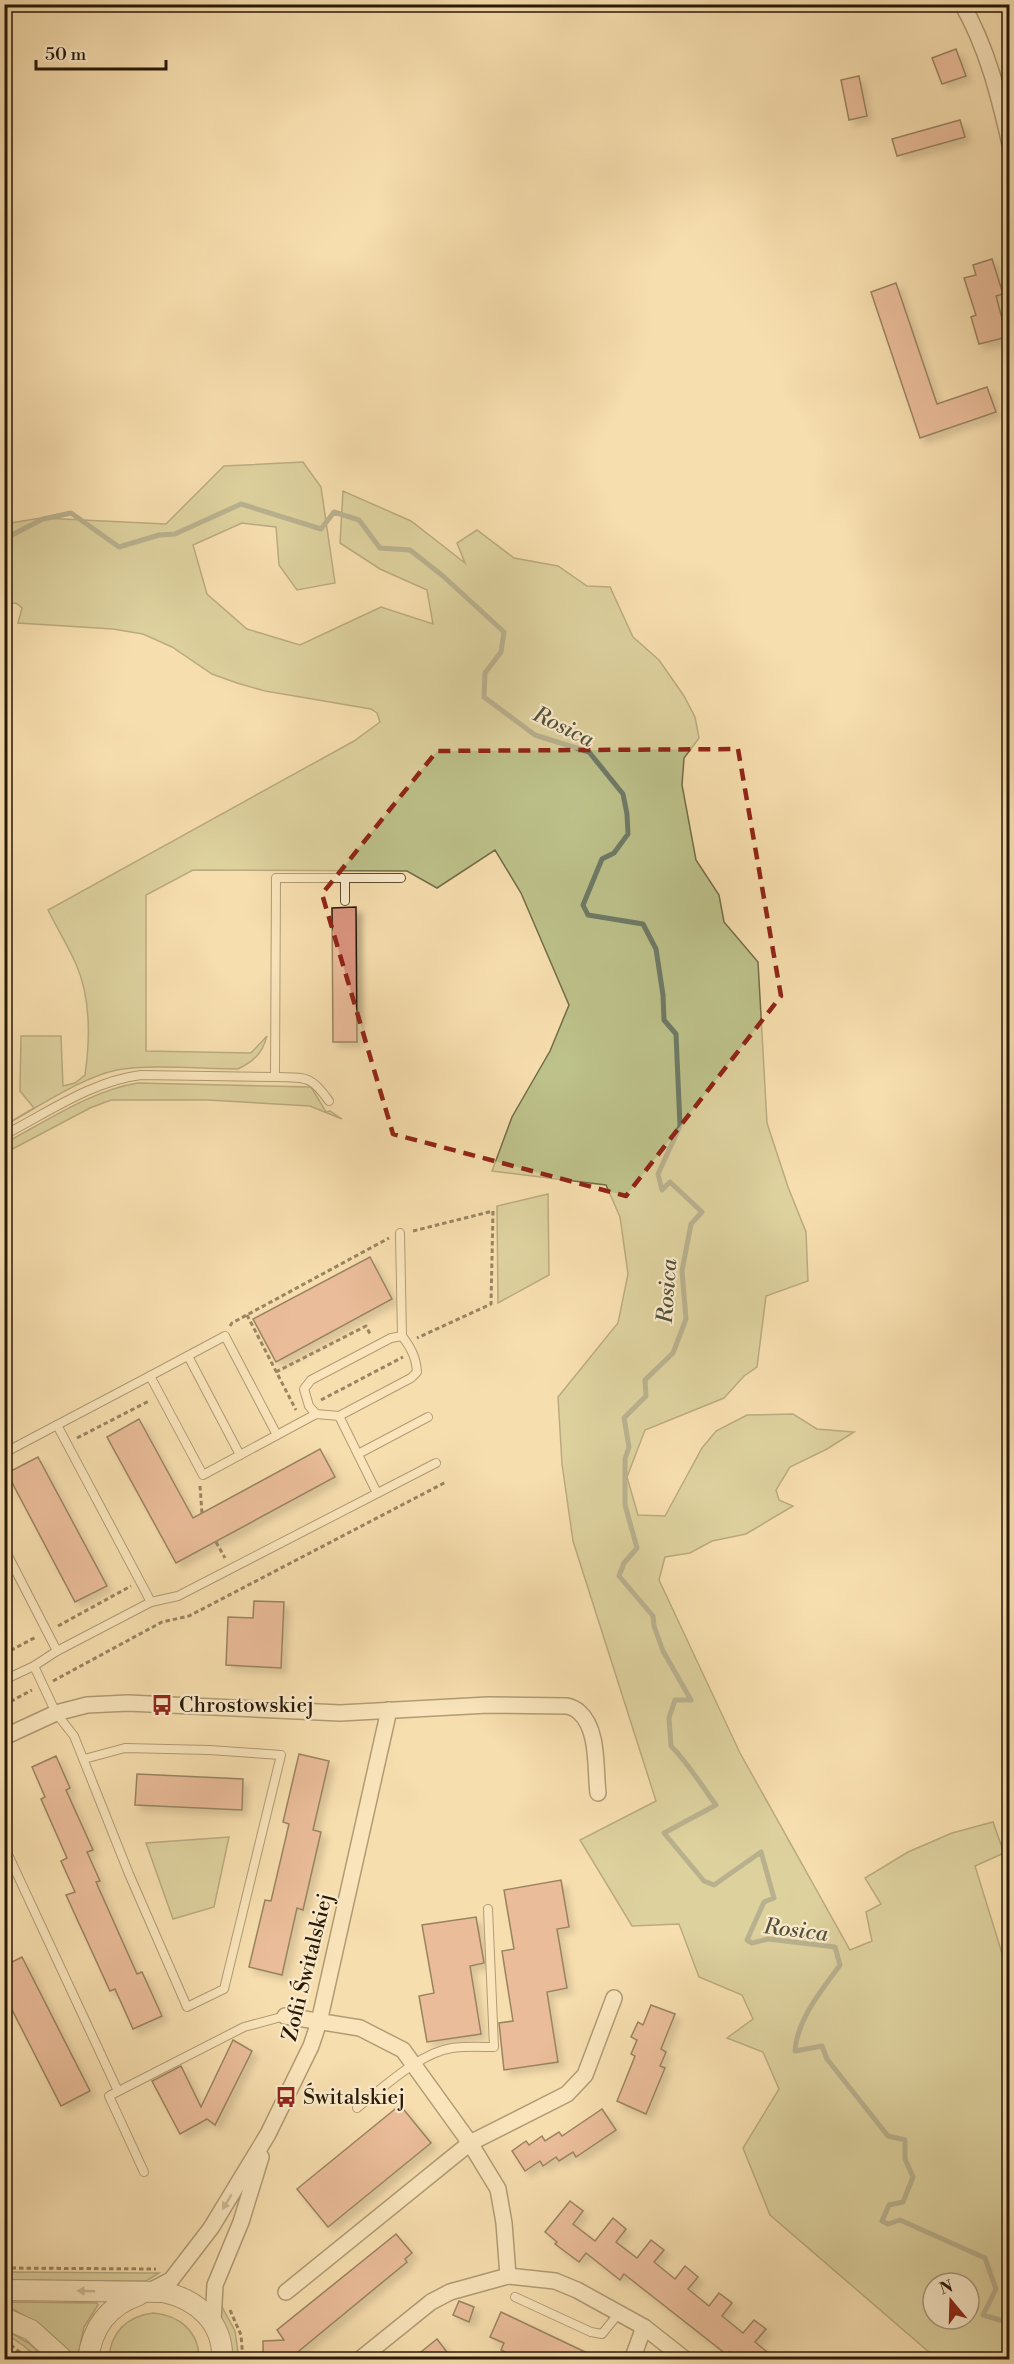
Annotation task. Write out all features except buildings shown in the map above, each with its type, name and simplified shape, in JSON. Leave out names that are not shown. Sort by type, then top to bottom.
[{"type":"street","points":[[962,4],[987,58],[1010,144]]},
{"type":"street","points":[[4,1737],[56,1713],[87,1705],[128,1703],[340,1713],[488,1705],[567,1706],[579,1710],[590,1729],[598,1793]]},
{"type":"street","name":"Zofii Świtalskiej","points":[[145,2293],[171,2280],[211,2228],[268,2134],[311,2046],[319,2022],[389,1710]]},
{"type":"street","points":[[286,2292],[470,2143],[567,2094],[585,2075],[614,1998]]},
{"type":"street","points":[[285,2016],[360,2028],[403,2050],[470,2143],[498,2189],[504,2223],[508,2276]]},
{"type":"street","points":[[213,2322],[215,2285],[241,2222],[268,2134]]},
{"type":"street","points":[[359,2360],[431,2302],[450,2292],[508,2276],[555,2281],[598,2300],[644,2327],[687,2360]]},
{"type":"street","points":[[4,2290],[163,2292],[184,2298],[204,2311],[213,2322],[220,2337],[222,2360]]},
{"type":"street","points":[[88,2360],[94,2332],[102,2319],[113,2308],[145,2293]]},
{"type":"street","points":[[4,2318],[31,2330],[64,2360]]},
{"type":"street","points":[[632,2360],[644,2327]]},
{"type":"lane","points":[[275,1077],[276,878],[401,878]]},
{"type":"lane","points":[[345,878],[345,901]]},
{"type":"lane","points":[[4,1135],[80,1095],[123,1078],[141,1075],[310,1079],[329,1101]]},
{"type":"lane","points":[[150,1376],[203,1475],[316,1414],[339,1416],[411,1378],[417,1372],[417,1360],[402,1336],[400,1233]]},
{"type":"lane","points":[[4,1453],[225,1336],[277,1435]]},
{"type":"lane","points":[[316,1414],[305,1397],[304,1389],[311,1380],[391,1338],[402,1336]]},
{"type":"lane","points":[[188,1356],[240,1455]]},
{"type":"lane","points":[[339,1416],[377,1493]]},
{"type":"lane","points":[[358,1455],[428,1418]]},
{"type":"lane","points":[[57,1425],[151,1602]]},
{"type":"lane","points":[[4,1680],[151,1602],[178,1596],[436,1463]]},
{"type":"lane","points":[[4,1548],[57,1651]]},
{"type":"lane","points":[[34,1666],[56,1713],[74,1736],[129,1874],[187,2007],[224,1989],[280,1755],[209,1750],[124,1748],[84,1759]]},
{"type":"lane","points":[[4,1846],[118,2091]]},
{"type":"lane","points":[[357,2108],[414,2065],[433,2054],[451,2048],[494,2047],[488,1909]]},
{"type":"lane","points":[[144,2172],[109,2096],[244,2027],[285,2016]]},
{"type":"lane","points":[[515,2297],[591,2332],[602,2334],[620,2312]]},
{"type":"path","points":[[247,1315],[297,1412],[290,1416]]},
{"type":"path","points":[[276,1372],[366,1326],[376,1346]]},
{"type":"path","points":[[54,1691],[52,1682],[162,1622],[189,1617],[446,1482]]},
{"type":"path","points":[[200,1486],[202,1513]]},
{"type":"path","points":[[216,1542],[226,1560]]},
{"type":"path","points":[[4,1654],[130,1587]]},
{"type":"path","points":[[4,1705],[32,1689],[35,1695]]},
{"type":"path","points":[[4,2340],[29,2360]]},
{"type":"highlighted area","points":[[738,749],[781,996],[626,1196],[393,1134],[322,894],[437,751]]},
{"type":"green space","points":[[303,462],[321,487],[335,583],[297,590],[279,565],[276,527],[242,523],[193,545],[207,594],[247,629],[300,645],[381,607],[433,624],[427,590],[380,569],[340,543],[343,491],[411,521],[465,563],[457,543],[477,530],[514,558],[558,566],[587,586],[610,587],[633,637],[659,660],[684,696],[695,717],[699,738],[684,758],[682,785],[696,860],[719,895],[724,922],[758,962],[767,1123],[806,1232],[808,1281],[766,1296],[757,1367],[744,1376],[724,1398],[645,1430],[627,1477],[638,1515],[665,1516],[702,1448],[716,1431],[747,1415],[793,1414],[817,1429],[854,1432],[827,1449],[790,1467],[776,1490],[779,1500],[793,1506],[746,1534],[712,1541],[690,1553],[665,1557],[659,1580],[740,1753],[850,1950],[872,1941],[866,1912],[881,1904],[865,1878],[908,1852],[952,1833],[993,1822],[1004,1853],[975,1866],[1009,1976],[1009,2359],[937,2359],[770,2215],[743,2148],[779,2089],[763,2052],[727,2038],[753,2019],[742,1995],[699,1977],[679,1924],[632,1926],[580,1840],[656,1801],[573,1541],[562,1464],[558,1397],[618,1323],[628,1274],[620,1217],[606,1185],[492,1171],[512,1117],[550,1051],[569,1005],[521,893],[495,850],[437,888],[407,871],[193,870],[146,895],[146,1051],[251,1053],[267,1036],[260,1052],[253,1060],[238,1069],[145,1067],[103,1074],[75,1086],[5,1125],[34,1108],[20,1091],[21,1036],[61,1036],[63,1086],[75,1083],[85,1075],[88,1019],[81,977],[70,950],[48,910],[354,741],[380,722],[377,713],[371,709],[265,691],[212,674],[172,647],[143,634],[113,629],[18,623],[22,608],[16,603],[5,604],[5,524],[41,518],[166,524],[224,466]]},
{"type":"green space","points":[[138,1083],[311,1087],[326,1112],[330,1111],[342,1119],[310,1106],[208,1100],[111,1100],[90,1108],[5,1153],[5,1143],[69,1108],[103,1092]]},
{"type":"green space","points":[[548,1194],[549,1275],[498,1303],[497,1206]]},
{"type":"green space","points":[[229,1837],[214,1907],[173,1919],[146,1843]]},
{"type":"green space","points":[[5,2272],[159,2273],[146,2281],[5,2280]]},
{"type":"green space","points":[[9,2302],[97,2303],[98,2305],[84,2327],[76,2357],[42,2326],[6,2305]]},
{"type":"green space","points":[[221,2305],[235,2331],[239,2359],[231,2359],[221,2319]]},
{"type":"green space","points":[[153,2313],[172,2317],[192,2333],[199,2359],[109,2359],[113,2341],[122,2327],[135,2318]]},
{"type":"green space","points":[[5,2329],[30,2344],[45,2359],[39,2359],[5,2333]]},
{"type":"waterway","name":"Rosica","points":[[4,539],[43,519],[71,513],[119,547],[159,535],[175,534],[241,504],[321,529],[334,512],[359,520],[380,548],[410,550],[443,576],[504,632],[501,652],[485,673],[484,697],[535,735],[589,752],[623,794],[628,834],[614,853],[602,859],[583,905],[588,915],[643,924],[656,949],[663,995],[664,1020],[676,1034],[680,1126],[658,1174],[662,1190],[670,1182],[702,1212],[691,1224],[682,1271],[686,1319],[673,1353],[645,1380],[646,1396],[624,1418],[629,1447],[625,1459],[625,1505],[637,1548],[624,1563],[619,1576],[653,1616],[663,1651],[691,1700],[675,1700],[669,1718],[671,1746],[716,1805],[664,1833],[704,1881],[714,1885],[761,1852],[774,1898],[764,1902],[747,1940],[752,1943],[768,1939],[835,1947],[840,1965],[805,2016],[795,2051],[822,2046],[827,2059],[888,2136],[905,2140],[905,2159],[913,2177],[903,2202],[889,2205],[882,2221],[888,2224],[900,2220],[985,2258],[996,2289],[983,2315],[1010,2323]]},
{"type":"place","name":"Chrostowskiej","points":[[162,1705]]},
{"type":"place","name":"Świtalskiej","points":[[286,2097]]}]
